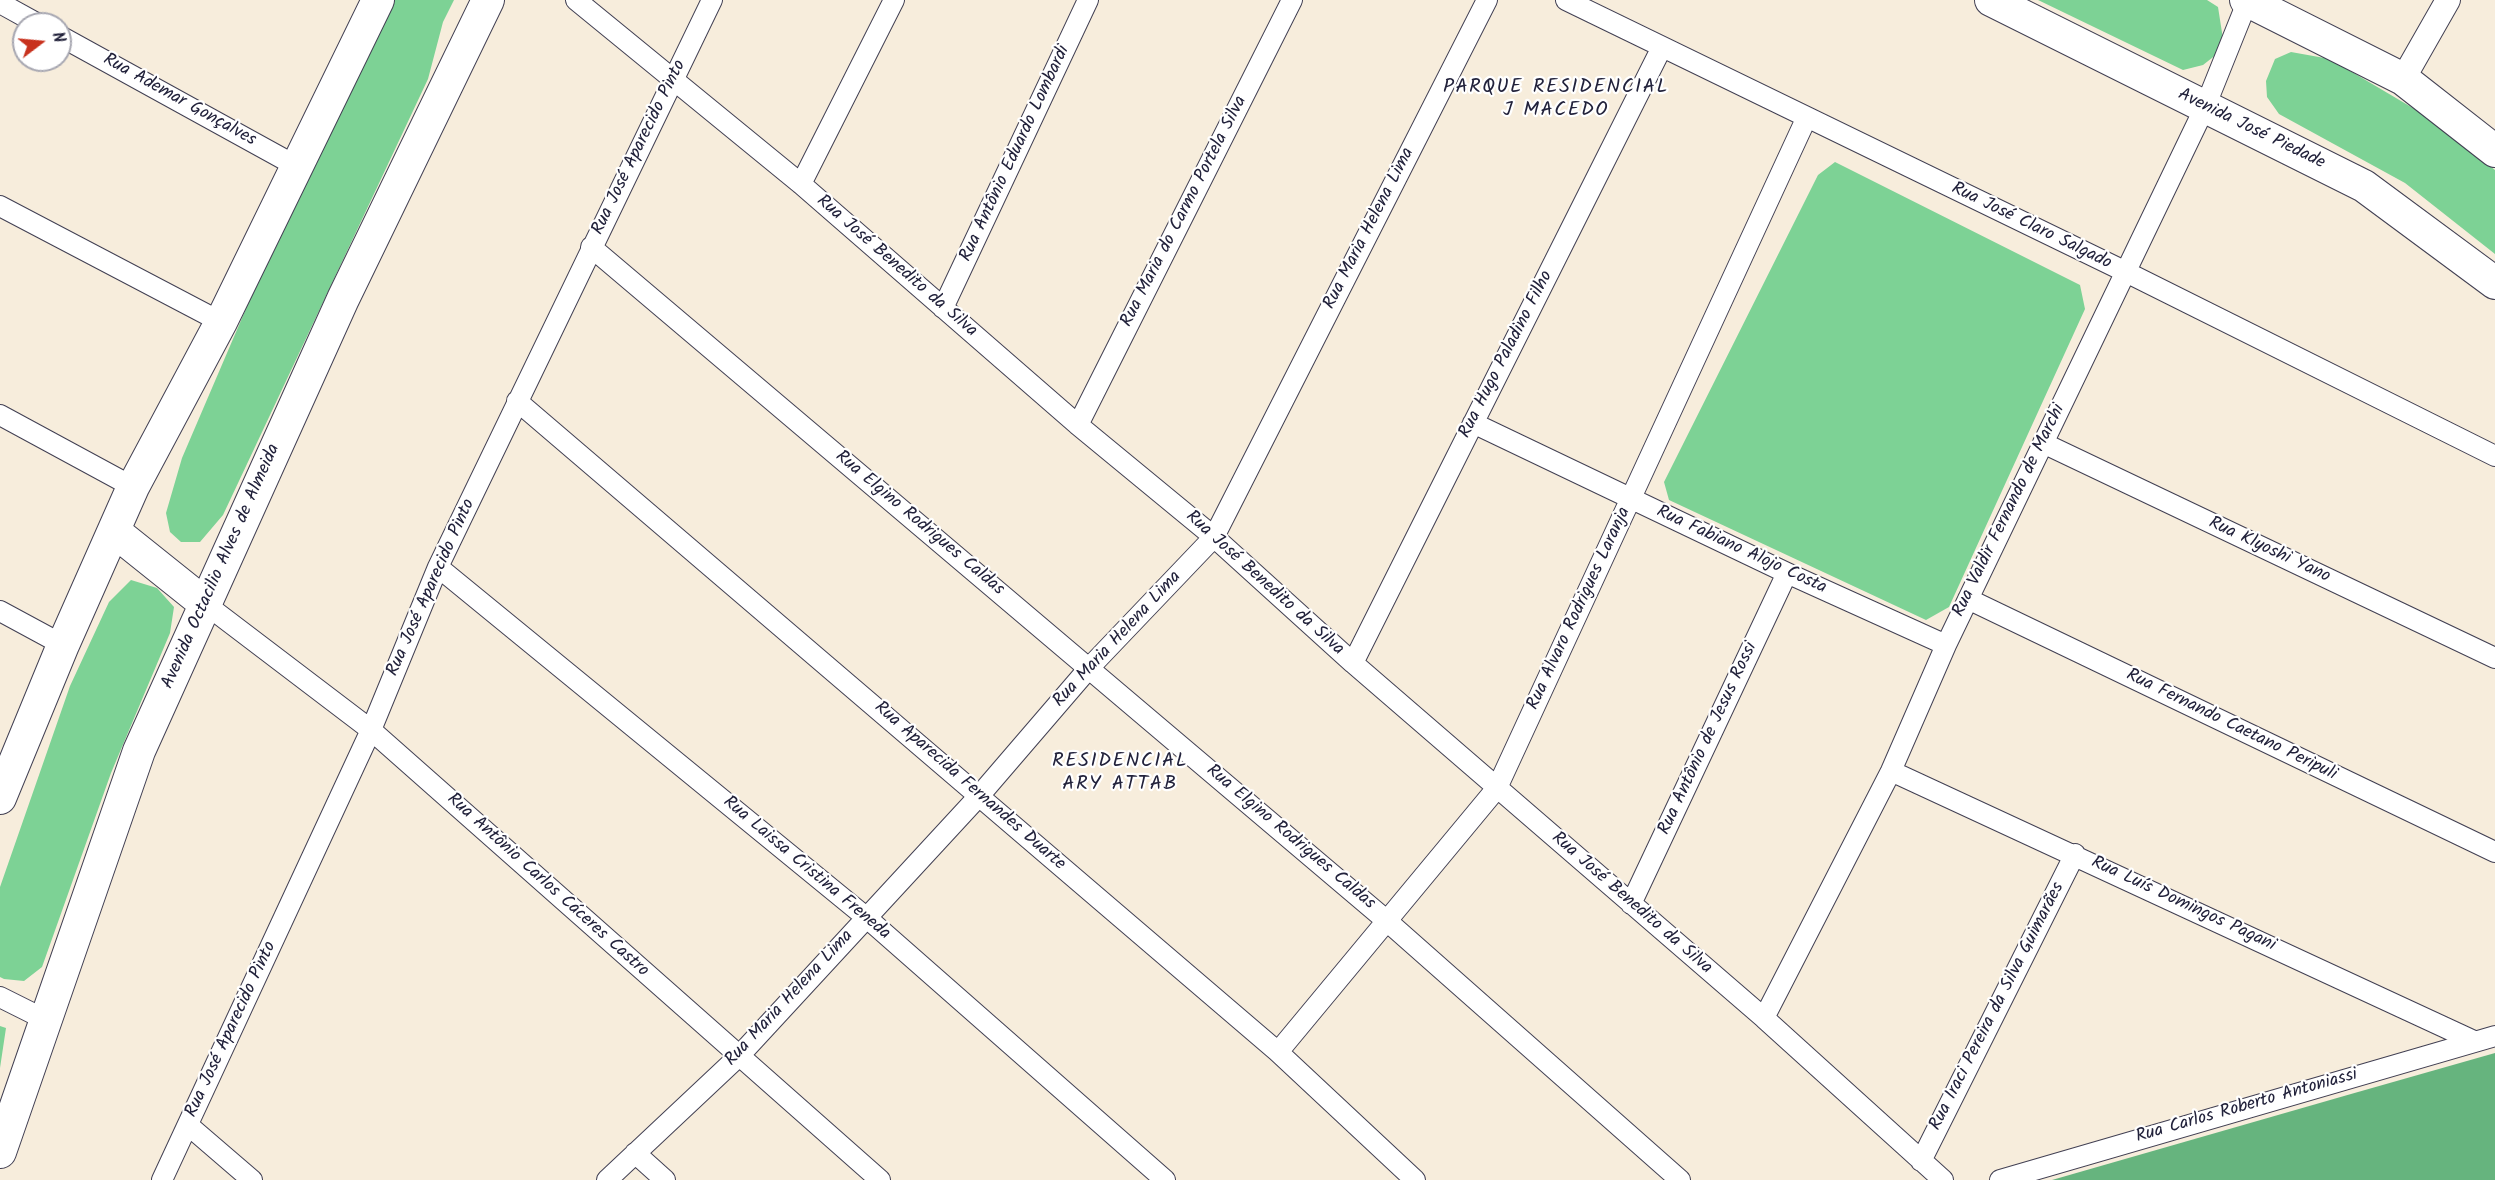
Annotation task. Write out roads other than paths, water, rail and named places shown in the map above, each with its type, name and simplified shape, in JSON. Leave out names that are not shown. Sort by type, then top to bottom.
[{"type":"main road","name":"Avenida Octacilio Alves de Almeida","points":[[0,1152],[139,751],[343,299],[488,0]]},
{"type":"main road","name":"Avenida José Piedade","points":[[1991,0],[2364,186],[2495,283]]},
{"type":"main road","points":[[2247,0],[2403,79],[2495,151]]},
{"type":"main road","points":[[0,798],[63,645],[133,487],[221,322],[298,167],[372,2]]},
{"type":"main road","points":[[114,531],[204,603]]},
{"type":"street","name":"Rua José Benedito da Silva","points":[[576,0],[801,184],[1078,425],[1214,537],[1353,663],[1764,1018],[1943,1180]]},
{"type":"street","name":"Rua José Aparecido Pinto","points":[[162,1180],[371,730],[438,567],[712,0]]},
{"type":"street","points":[[801,184],[894,0]]},
{"type":"street","name":"Rua Antônio Eduardo Lombardi","points":[[944,308],[1088,0]]},
{"type":"street","name":"Rua Maria do Carmo Portela Silva","points":[[1078,425],[1292,0]]},
{"type":"street","name":"Rua Maria Helena Lima","points":[[607,1180],[739,1056],[979,796],[1089,668],[1214,537],[1487,0]]},
{"type":"street","name":"Rua José Claro Salgado","points":[[1566,0],[1806,119],[2126,272],[2495,456]]},
{"type":"street","name":"Rua Valdir Fernando de Marchi","points":[[1764,1018],[1891,771],[1946,645],[2205,107],[2247,0]]},
{"type":"street","points":[[2403,79],[2448,0]]},
{"type":"street","points":[[0,3],[16,12]]},
{"type":"street","name":"Rua Ademar Gonçalves","points":[[72,43],[298,167]]},
{"type":"street","name":"Rua Hugo Paladino Filho","points":[[1353,663],[1662,47]]},
{"type":"street","name":"Rua Alvaro Rodrigues Laranja","points":[[1278,1052],[1497,788],[1806,119]]},
{"type":"street","points":[[0,206],[221,322]]},
{"type":"street","name":"Rua Elgino Rodrigues Caldas","points":[[591,247],[1387,921],[1680,1180]]},
{"type":"street","name":"Rua Aparecida Fernandes Duarte","points":[[517,401],[1278,1052],[1415,1180]]},
{"type":"street","points":[[0,415],[133,487]]},
{"type":"street","name":"Rua Fabiano Alojo Costa","points":[[1473,423],[1787,573],[1946,645]]},
{"type":"street","name":"Rua Klyoshi Yano","points":[[2043,443],[2495,658]]},
{"type":"street","name":"Rua Laissa Cristina Freneda","points":[[438,567],[867,918],[1165,1180]]},
{"type":"street","name":"Rua Antônio de Jesus Rossi","points":[[1631,904],[1787,573]]},
{"type":"street","name":"Rua Fernando Caetano Peripuli","points":[[1968,599],[2495,852]]},
{"type":"street","name":"Rua Antônio Carlos Cáceres Castro","points":[[204,603],[371,730],[880,1180]]},
{"type":"street","points":[[0,610],[63,645]]},
{"type":"street","name":"Rua Luís Domingos Pagani","points":[[1891,771],[2474,1041]]},
{"type":"street","name":"Rua Iraci Pereira da Silva Guimarães","points":[[1921,1161],[2074,854]]},
{"type":"street","points":[[0,998],[46,1020]]},
{"type":"street","name":"Rua Carlos Roberto Antoniassi","points":[[2000,1180],[2495,1036]]},
{"type":"street","points":[[188,1125],[252,1180]]},
{"type":"street","points":[[635,1153],[665,1180]]},
{"type":"district","name":"PARQUE RESIDENCIAL J MACEDO","points":[[1556,100]]},
{"type":"district","name":"RESIDENCIAL ARY ATTAB","points":[[1120,774]]}]
